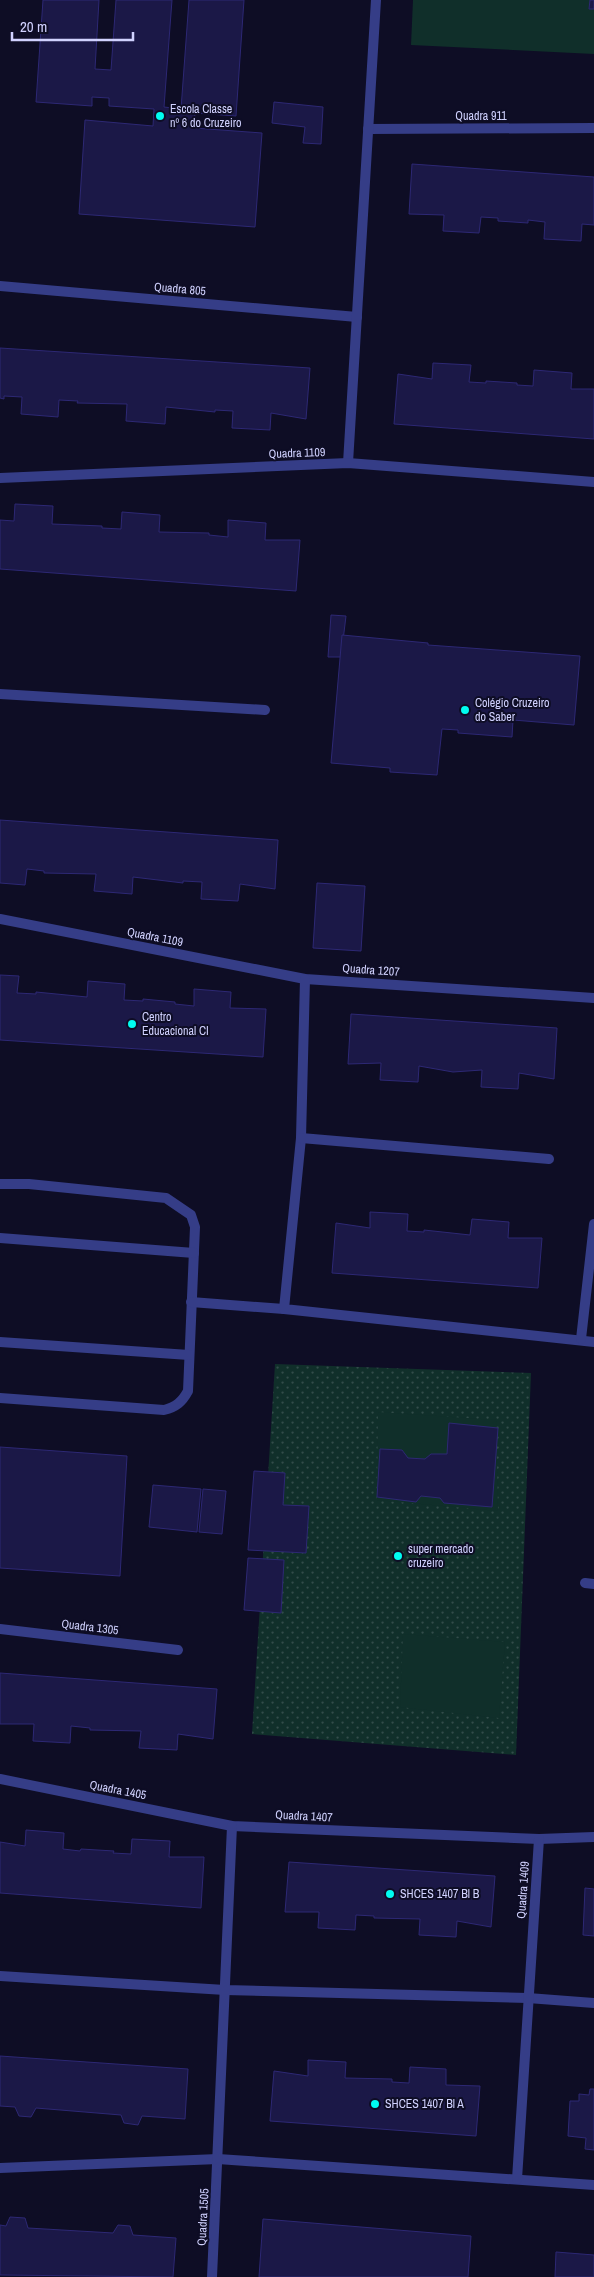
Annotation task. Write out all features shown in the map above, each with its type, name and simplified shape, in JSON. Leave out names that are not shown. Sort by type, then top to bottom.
[{"type":"street","points":[[348,463],[376,0]]},
{"type":"street","name":"Quadra 911","points":[[368,129],[594,128]]},
{"type":"street","name":"Quadra 805","points":[[0,286],[357,317]]},
{"type":"street","name":"Quadra 1109","points":[[0,478],[348,463],[594,482]]},
{"type":"street","points":[[0,694],[265,710]]},
{"type":"street","name":"Quadra 1109","points":[[0,919],[305,978]]},
{"type":"street","points":[[284,1309],[301,1138],[305,978]]},
{"type":"street","name":"Quadra 1207","points":[[305,978],[594,998]]},
{"type":"street","points":[[301,1138],[549,1159]]},
{"type":"street","points":[[0,1184],[22,1183],[166,1198],[178,1204],[191,1215],[195,1227],[188,1391],[183,1400],[175,1407],[164,1410],[0,1398]]},
{"type":"street","points":[[581,1339],[594,1224]]},
{"type":"street","points":[[0,1238],[194,1253]]},
{"type":"street","points":[[191,1302],[284,1309],[581,1339],[594,1342]]},
{"type":"street","points":[[0,1342],[189,1355]]},
{"type":"street","name":"Quadra 1305","points":[[0,1629],[178,1650]]},
{"type":"street","name":"Quadra 1405","points":[[0,1779],[232,1826]]},
{"type":"street","points":[[218,2159],[232,1826]]},
{"type":"street","name":"Quadra 1407","points":[[232,1826],[538,1839]]},
{"type":"street","points":[[538,1839],[594,1837]]},
{"type":"street","name":"Quadra 1409","points":[[517,2179],[538,1839]]},
{"type":"street","points":[[0,1976],[225,1990],[528,1998],[594,2003]]},
{"type":"street","points":[[0,2168],[218,2159],[594,2185]]},
{"type":"street","name":"Quadra 1505","points":[[212,2277],[218,2159]]},
{"type":"green space","points":[[413,0],[594,0],[594,54],[411,45]]},
{"type":"green space","points":[[275,1364],[531,1373],[516,1755],[252,1734]]},
{"type":"green space","points":[[378,1412],[496,1420],[498,1511],[377,1500]]},
{"type":"green space","points":[[403,1634],[505,1642],[499,1718],[400,1707]]},
{"type":"building","points":[[43,0],[99,0],[95,69],[111,70],[116,0],[172,0],[164,107],[181,109],[189,0],[244,0],[236,116],[195,113],[194,128],[262,133],[255,227],[79,214],[85,120],[153,126],[154,109],[109,106],[109,98],[92,97],[92,106],[36,102]]},
{"type":"building","points":[[590,0],[594,0],[594,9],[589,9]]},
{"type":"building","points":[[274,102],[323,107],[321,144],[303,143],[305,127],[272,123]]},
{"type":"building","points":[[412,164],[594,177],[594,225],[582,224],[581,241],[544,239],[545,222],[528,220],[528,223],[498,221],[498,218],[481,217],[479,233],[443,231],[444,215],[409,214]]},
{"type":"building","points":[[0,348],[310,368],[306,419],[271,413],[270,430],[232,428],[233,411],[215,410],[215,412],[166,407],[165,424],[126,421],[127,404],[77,403],[78,401],[59,400],[58,417],[21,414],[22,397],[4,396],[4,399],[0,398]]},
{"type":"building","points":[[433,363],[471,365],[469,382],[486,383],[486,381],[533,386],[534,370],[572,373],[571,389],[594,389],[594,439],[394,424],[398,374],[432,379]]},
{"type":"building","points":[[15,504],[53,506],[52,524],[102,526],[102,528],[121,529],[122,512],[160,515],[159,532],[209,533],[209,535],[228,537],[228,520],[266,523],[265,540],[300,540],[296,591],[0,569],[0,520],[14,521]]},
{"type":"building","points":[[331,615],[346,616],[341,657],[328,657]]},
{"type":"building","points":[[342,635],[428,643],[428,645],[580,656],[574,725],[513,720],[512,737],[458,733],[458,730],[442,729],[437,775],[390,772],[390,768],[331,763]]},
{"type":"building","points":[[0,820],[278,840],[275,889],[240,884],[238,901],[201,899],[202,882],[183,881],[183,883],[133,877],[132,894],[94,891],[96,874],[44,873],[44,871],[27,869],[25,885],[0,883]]},
{"type":"building","points":[[317,883],[365,886],[361,951],[313,948]]},
{"type":"building","name":"Centro Educacional CI","points":[[0,975],[19,976],[17,993],[36,994],[36,992],[87,997],[88,981],[125,984],[124,1000],[143,1001],[143,999],[194,1006],[194,989],[231,992],[230,1008],[266,1009],[263,1057],[0,1040]]},
{"type":"building","points":[[351,1014],[557,1028],[554,1079],[519,1073],[518,1089],[481,1087],[482,1070],[453,1072],[419,1066],[418,1082],[380,1080],[381,1063],[348,1064]]},
{"type":"building","points":[[370,1212],[408,1214],[407,1231],[424,1232],[424,1230],[470,1235],[472,1219],[509,1222],[508,1238],[542,1238],[538,1288],[332,1273],[336,1223],[370,1228]]},
{"type":"building","points":[[449,1423],[498,1428],[492,1507],[444,1503],[440,1498],[421,1496],[416,1502],[377,1497],[380,1449],[402,1450],[408,1458],[425,1459],[431,1454],[447,1454]]},
{"type":"building","points":[[0,1447],[127,1456],[120,1576],[0,1568]]},
{"type":"building","points":[[254,1471],[285,1473],[283,1505],[309,1506],[306,1553],[248,1550]]},
{"type":"building","points":[[153,1485],[201,1489],[197,1532],[149,1527]]},
{"type":"building","points":[[203,1489],[226,1491],[222,1534],[199,1532]]},
{"type":"building","points":[[248,1558],[284,1560],[281,1613],[244,1610]]},
{"type":"building","points":[[0,1673],[217,1689],[213,1739],[178,1734],[177,1750],[139,1748],[141,1731],[90,1730],[90,1728],[71,1726],[70,1743],[33,1741],[34,1724],[0,1724]]},
{"type":"building","points":[[26,1830],[64,1833],[63,1849],[80,1851],[81,1849],[131,1854],[132,1839],[170,1841],[169,1857],[204,1857],[201,1908],[0,1893],[0,1842],[25,1846]]},
{"type":"building","name":"SHCES 1407 Bl B","points":[[289,1862],[495,1876],[491,1927],[457,1921],[456,1937],[419,1935],[420,1919],[374,1918],[374,1916],[356,1915],[355,1930],[318,1928],[319,1912],[285,1912]]},
{"type":"building","points":[[585,1888],[594,1889],[594,1936],[583,1935]]},
{"type":"building","points":[[0,2056],[188,2069],[185,2119],[142,2116],[138,2125],[124,2123],[121,2115],[36,2108],[31,2117],[19,2116],[15,2107],[0,2106]]},
{"type":"building","name":"SHCES 1407 Bl A","points":[[308,2060],[346,2062],[345,2078],[392,2079],[392,2082],[409,2083],[410,2067],[446,2069],[446,2085],[480,2086],[476,2136],[270,2121],[274,2071],[308,2076]]},
{"type":"building","points":[[590,2089],[594,2089],[594,2150],[585,2149],[586,2138],[568,2136],[570,2101],[579,2101],[579,2094],[589,2095]]},
{"type":"building","points":[[10,2217],[25,2218],[28,2228],[113,2233],[118,2225],[130,2226],[133,2235],[176,2238],[173,2277],[0,2275],[0,2225],[6,2226]]},
{"type":"building","points":[[263,2219],[471,2236],[468,2277],[259,2277]]},
{"type":"building","points":[[556,2252],[594,2255],[594,2277],[555,2277]]},
{"type":"place","name":"Escola Classe nº 6 do Cruzeiro","points":[[160,116]]},
{"type":"place","name":"Colégio Cruzeiro do Saber","points":[[465,710]]},
{"type":"place","name":"Centro Educacional CI","points":[[132,1024]]},
{"type":"place","name":"super mercado cruzeiro","points":[[398,1556]]},
{"type":"place","name":"SHCES 1407 Bl B","points":[[390,1894]]},
{"type":"place","name":"SHCES 1407 Bl A","points":[[375,2104]]}]
